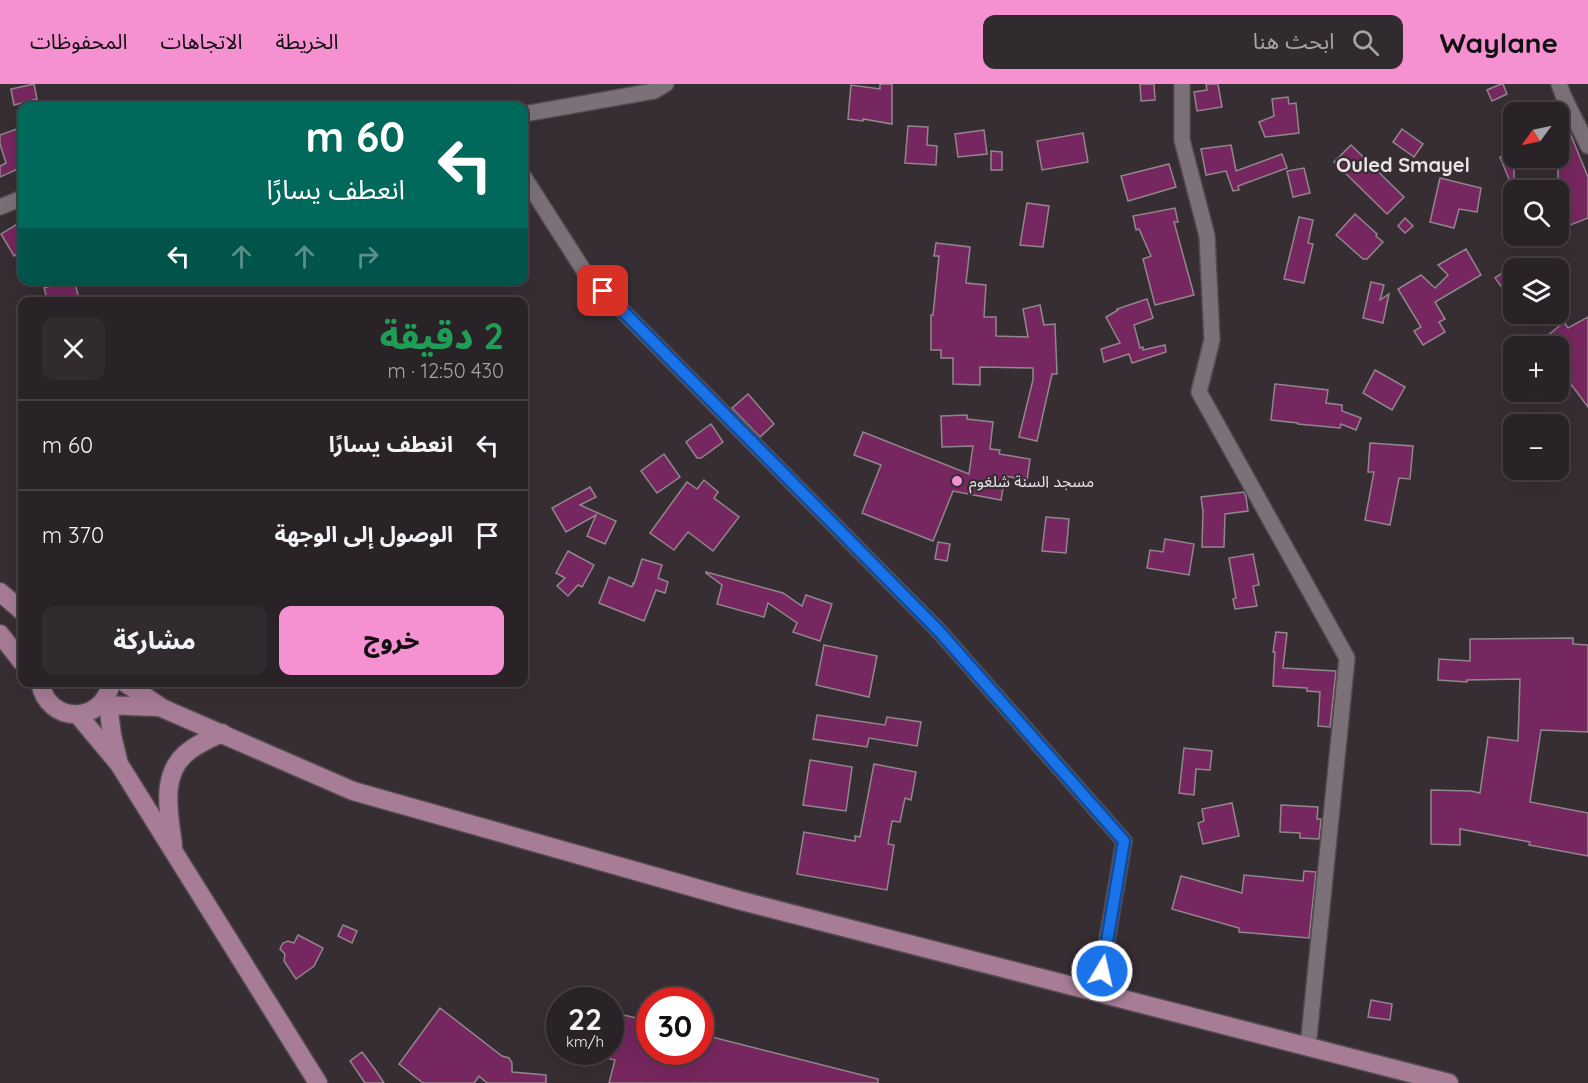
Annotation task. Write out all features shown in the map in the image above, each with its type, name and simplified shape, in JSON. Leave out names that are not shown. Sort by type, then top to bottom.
[{"type":"main road","points":[[0,592],[18,608]]},
{"type":"main road","points":[[0,634],[18,639]]},
{"type":"main road","points":[[0,634],[18,657]]},
{"type":"main road","points":[[41,687],[53,707],[78,715],[94,710],[107,697]]},
{"type":"main road","points":[[131,687],[162,708]]},
{"type":"main road","points":[[107,697],[162,708],[353,792],[738,900],[1449,1083]]},
{"type":"main road","points":[[107,697],[119,764]]},
{"type":"main road","points":[[78,715],[119,764],[318,1083]]},
{"type":"main road","points":[[174,852],[167,797],[176,764],[201,743],[222,733]]},
{"type":"street","points":[[528,113],[654,92],[666,84]]},
{"type":"street","points":[[1182,84],[1182,140],[1207,236],[1212,340],[1199,392],[1347,658],[1308,1047]]},
{"type":"street","points":[[1559,84],[1588,146]]},
{"type":"street","points":[[528,183],[586,274],[938,630],[1124,841],[1098,993]]},
{"type":"street","points":[[0,207],[18,200]]},
{"type":"building","points":[[34,84],[37,99],[18,102],[14,105],[11,89]]},
{"type":"building","points":[[880,84],[892,84],[892,124],[848,119],[851,85],[880,89]]},
{"type":"building","points":[[1140,84],[1154,84],[1155,100],[1141,101]]},
{"type":"building","points":[[1206,84],[1218,84],[1222,107],[1197,111],[1194,92],[1207,90]]},
{"type":"building","points":[[1501,84],[1507,94],[1492,101],[1487,90]]},
{"type":"building","points":[[1288,97],[1289,104],[1296,103],[1299,133],[1265,137],[1259,122],[1274,116],[1272,99]]},
{"type":"building","points":[[908,126],[928,127],[927,145],[937,146],[936,165],[905,163]]},
{"type":"building","points":[[18,128],[18,169],[0,177],[0,166],[6,163],[0,144],[0,135]]},
{"type":"building","points":[[1402,129],[1423,144],[1414,157],[1393,142]]},
{"type":"building","points":[[984,130],[987,154],[958,157],[955,134]]},
{"type":"building","points":[[1083,133],[1088,162],[1042,170],[1037,141]]},
{"type":"building","points":[[1569,133],[1588,177],[1588,218],[1569,226],[1569,180],[1558,180],[1558,168],[1569,168]]},
{"type":"building","points":[[1231,145],[1236,171],[1282,154],[1287,168],[1238,186],[1239,190],[1233,191],[1226,171],[1206,175],[1201,149]]},
{"type":"building","points":[[1351,145],[1404,197],[1387,214],[1334,162]]},
{"type":"building","points":[[991,151],[1002,152],[1002,170],[991,170]]},
{"type":"building","points":[[1169,164],[1176,187],[1128,201],[1121,176]]},
{"type":"building","points":[[1304,168],[1310,193],[1293,197],[1287,171]]},
{"type":"building","points":[[1504,168],[1514,168],[1514,180],[1509,180]]},
{"type":"building","points":[[1440,178],[1481,188],[1477,212],[1459,209],[1454,228],[1430,222]]},
{"type":"building","points":[[1027,203],[1049,206],[1043,247],[1020,245]]},
{"type":"building","points":[[1175,208],[1178,222],[1174,222],[1194,295],[1155,305],[1143,259],[1151,256],[1139,229],[1136,230],[1133,216]]},
{"type":"building","points":[[1355,214],[1383,242],[1367,259],[1363,259],[1336,235]]},
{"type":"building","points":[[1299,217],[1313,220],[1308,243],[1313,244],[1304,283],[1284,279]]},
{"type":"building","points":[[1405,218],[1413,226],[1405,233],[1398,226]]},
{"type":"building","points":[[18,223],[18,254],[14,256],[1,234]]},
{"type":"building","points":[[936,243],[970,247],[966,283],[986,285],[984,317],[996,317],[996,336],[1028,337],[1023,309],[1040,305],[1044,325],[1055,324],[1057,374],[1052,374],[1037,441],[1019,437],[1033,380],[1033,368],[980,367],[980,385],[953,384],[953,358],[941,358],[941,350],[931,350],[931,315],[933,315],[939,256],[934,256]]},
{"type":"building","points":[[1466,249],[1481,275],[1435,302],[1445,319],[1439,322],[1445,332],[1423,345],[1414,331],[1421,327],[1398,289],[1421,275],[1435,288],[1448,275],[1438,265]]},
{"type":"building","points":[[1503,273],[1503,289],[1495,278]]},
{"type":"building","points":[[1371,282],[1384,285],[1380,300],[1389,294],[1383,323],[1363,318]]},
{"type":"building","points":[[53,285],[75,285],[79,297],[47,297],[44,288]]},
{"type":"building","points":[[1147,299],[1153,318],[1134,325],[1140,348],[1143,347],[1143,350],[1165,345],[1166,352],[1132,363],[1129,354],[1104,362],[1101,349],[1120,343],[1106,317],[1117,309]]},
{"type":"building","points":[[1588,317],[1588,407],[1569,382],[1569,336],[1547,336],[1562,324],[1565,324],[1568,328]]},
{"type":"building","points":[[1375,370],[1405,387],[1392,410],[1363,393]]},
{"type":"building","points":[[1275,384],[1328,390],[1326,403],[1342,405],[1342,411],[1361,418],[1356,430],[1341,424],[1340,428],[1271,420]]},
{"type":"building","points":[[748,394],[774,424],[760,437],[732,408]]},
{"type":"building","points":[[967,415],[967,419],[993,422],[990,449],[1000,450],[999,454],[1030,459],[1027,480],[1005,476],[1001,500],[953,491],[933,541],[862,513],[881,465],[854,455],[863,432],[969,474],[973,446],[942,447],[941,416]]},
{"type":"building","points":[[711,424],[723,442],[701,458],[697,458],[686,442]]},
{"type":"building","points":[[1370,443],[1413,446],[1410,479],[1399,478],[1390,525],[1365,520],[1374,472],[1368,472]]},
{"type":"building","points":[[664,454],[680,477],[657,493],[641,471]]},
{"type":"building","points":[[704,480],[718,492],[714,498],[739,517],[713,551],[688,532],[674,550],[650,533],[687,482],[697,489]]},
{"type":"building","points":[[590,487],[596,497],[580,505],[616,521],[605,544],[587,536],[596,515],[566,532],[552,508]]},
{"type":"building","points":[[1244,492],[1248,511],[1225,514],[1224,547],[1202,547],[1201,497]]},
{"type":"building","points":[[1046,517],[1069,519],[1066,553],[1042,551]]},
{"type":"building","points":[[1165,539],[1194,544],[1189,575],[1147,568],[1150,550],[1163,552]]},
{"type":"building","points":[[938,542],[950,544],[947,561],[935,559]]},
{"type":"building","points":[[568,551],[594,565],[582,587],[578,585],[568,596],[557,586],[565,578],[556,573]]},
{"type":"building","points":[[1253,554],[1259,585],[1253,586],[1257,606],[1235,609],[1233,599],[1236,598],[1229,558]]},
{"type":"building","points":[[642,559],[662,565],[658,578],[668,582],[665,593],[656,590],[644,621],[599,603],[609,577],[632,587]]},
{"type":"building","points":[[706,572],[783,593],[802,606],[806,595],[832,604],[820,641],[793,632],[797,623],[768,603],[764,617],[717,604],[722,585]]},
{"type":"building","points":[[1276,632],[1287,633],[1283,668],[1336,671],[1330,727],[1318,726],[1320,692],[1307,691],[1307,688],[1273,686],[1275,652],[1273,652]]},
{"type":"building","points":[[1573,638],[1573,644],[1588,645],[1588,732],[1541,730],[1530,802],[1588,813],[1588,856],[1460,829],[1460,845],[1431,844],[1431,790],[1480,793],[1488,737],[1518,741],[1520,679],[1467,680],[1467,682],[1438,680],[1439,659],[1470,661],[1470,639]]},
{"type":"building","points":[[824,645],[877,656],[869,697],[816,685]]},
{"type":"building","points":[[817,715],[885,725],[887,717],[921,722],[917,746],[869,738],[867,747],[813,739]]},
{"type":"building","points":[[1184,748],[1212,751],[1210,770],[1196,769],[1194,795],[1179,793]]},
{"type":"building","points":[[810,760],[852,767],[846,811],[803,805]]},
{"type":"building","points":[[874,764],[916,772],[911,800],[905,798],[900,822],[892,821],[888,844],[894,845],[887,890],[797,874],[804,832],[855,841],[855,836],[860,837]]},
{"type":"building","points":[[1232,803],[1239,836],[1203,844],[1198,823],[1204,821],[1202,809]]},
{"type":"building","points":[[1281,805],[1318,807],[1317,819],[1321,819],[1319,839],[1300,838],[1300,833],[1280,832]]},
{"type":"building","points":[[1304,871],[1316,872],[1309,938],[1239,932],[1239,928],[1172,909],[1181,876],[1242,893],[1244,875],[1303,881]]},
{"type":"building","points":[[343,925],[357,931],[352,943],[338,936]]},
{"type":"building","points":[[298,935],[323,948],[314,966],[296,979],[284,961],[285,954],[280,949],[283,943],[288,941],[294,943]]},
{"type":"building","points":[[1371,1000],[1392,1004],[1390,1020],[1368,1017]]},
{"type":"building","points":[[440,1008],[502,1056],[509,1058],[512,1063],[512,1072],[546,1075],[546,1083],[487,1083],[479,1076],[474,1083],[423,1083],[399,1064]]},
{"type":"building","points":[[624,1015],[636,1018],[636,1065],[714,1065],[714,1038],[878,1079],[878,1083],[609,1083],[614,1065],[624,1065]]},
{"type":"building","points":[[362,1052],[384,1083],[365,1083],[350,1061]]},
{"type":"place","name":"مسجد السنة شلغوم","points":[[957,481]]},
{"type":"district","name":"Ouled Smayel","points":[[1403,164]]},
{"type":"route","points":[[603,291],[938,630],[1124,841],[1102,971]]}]
